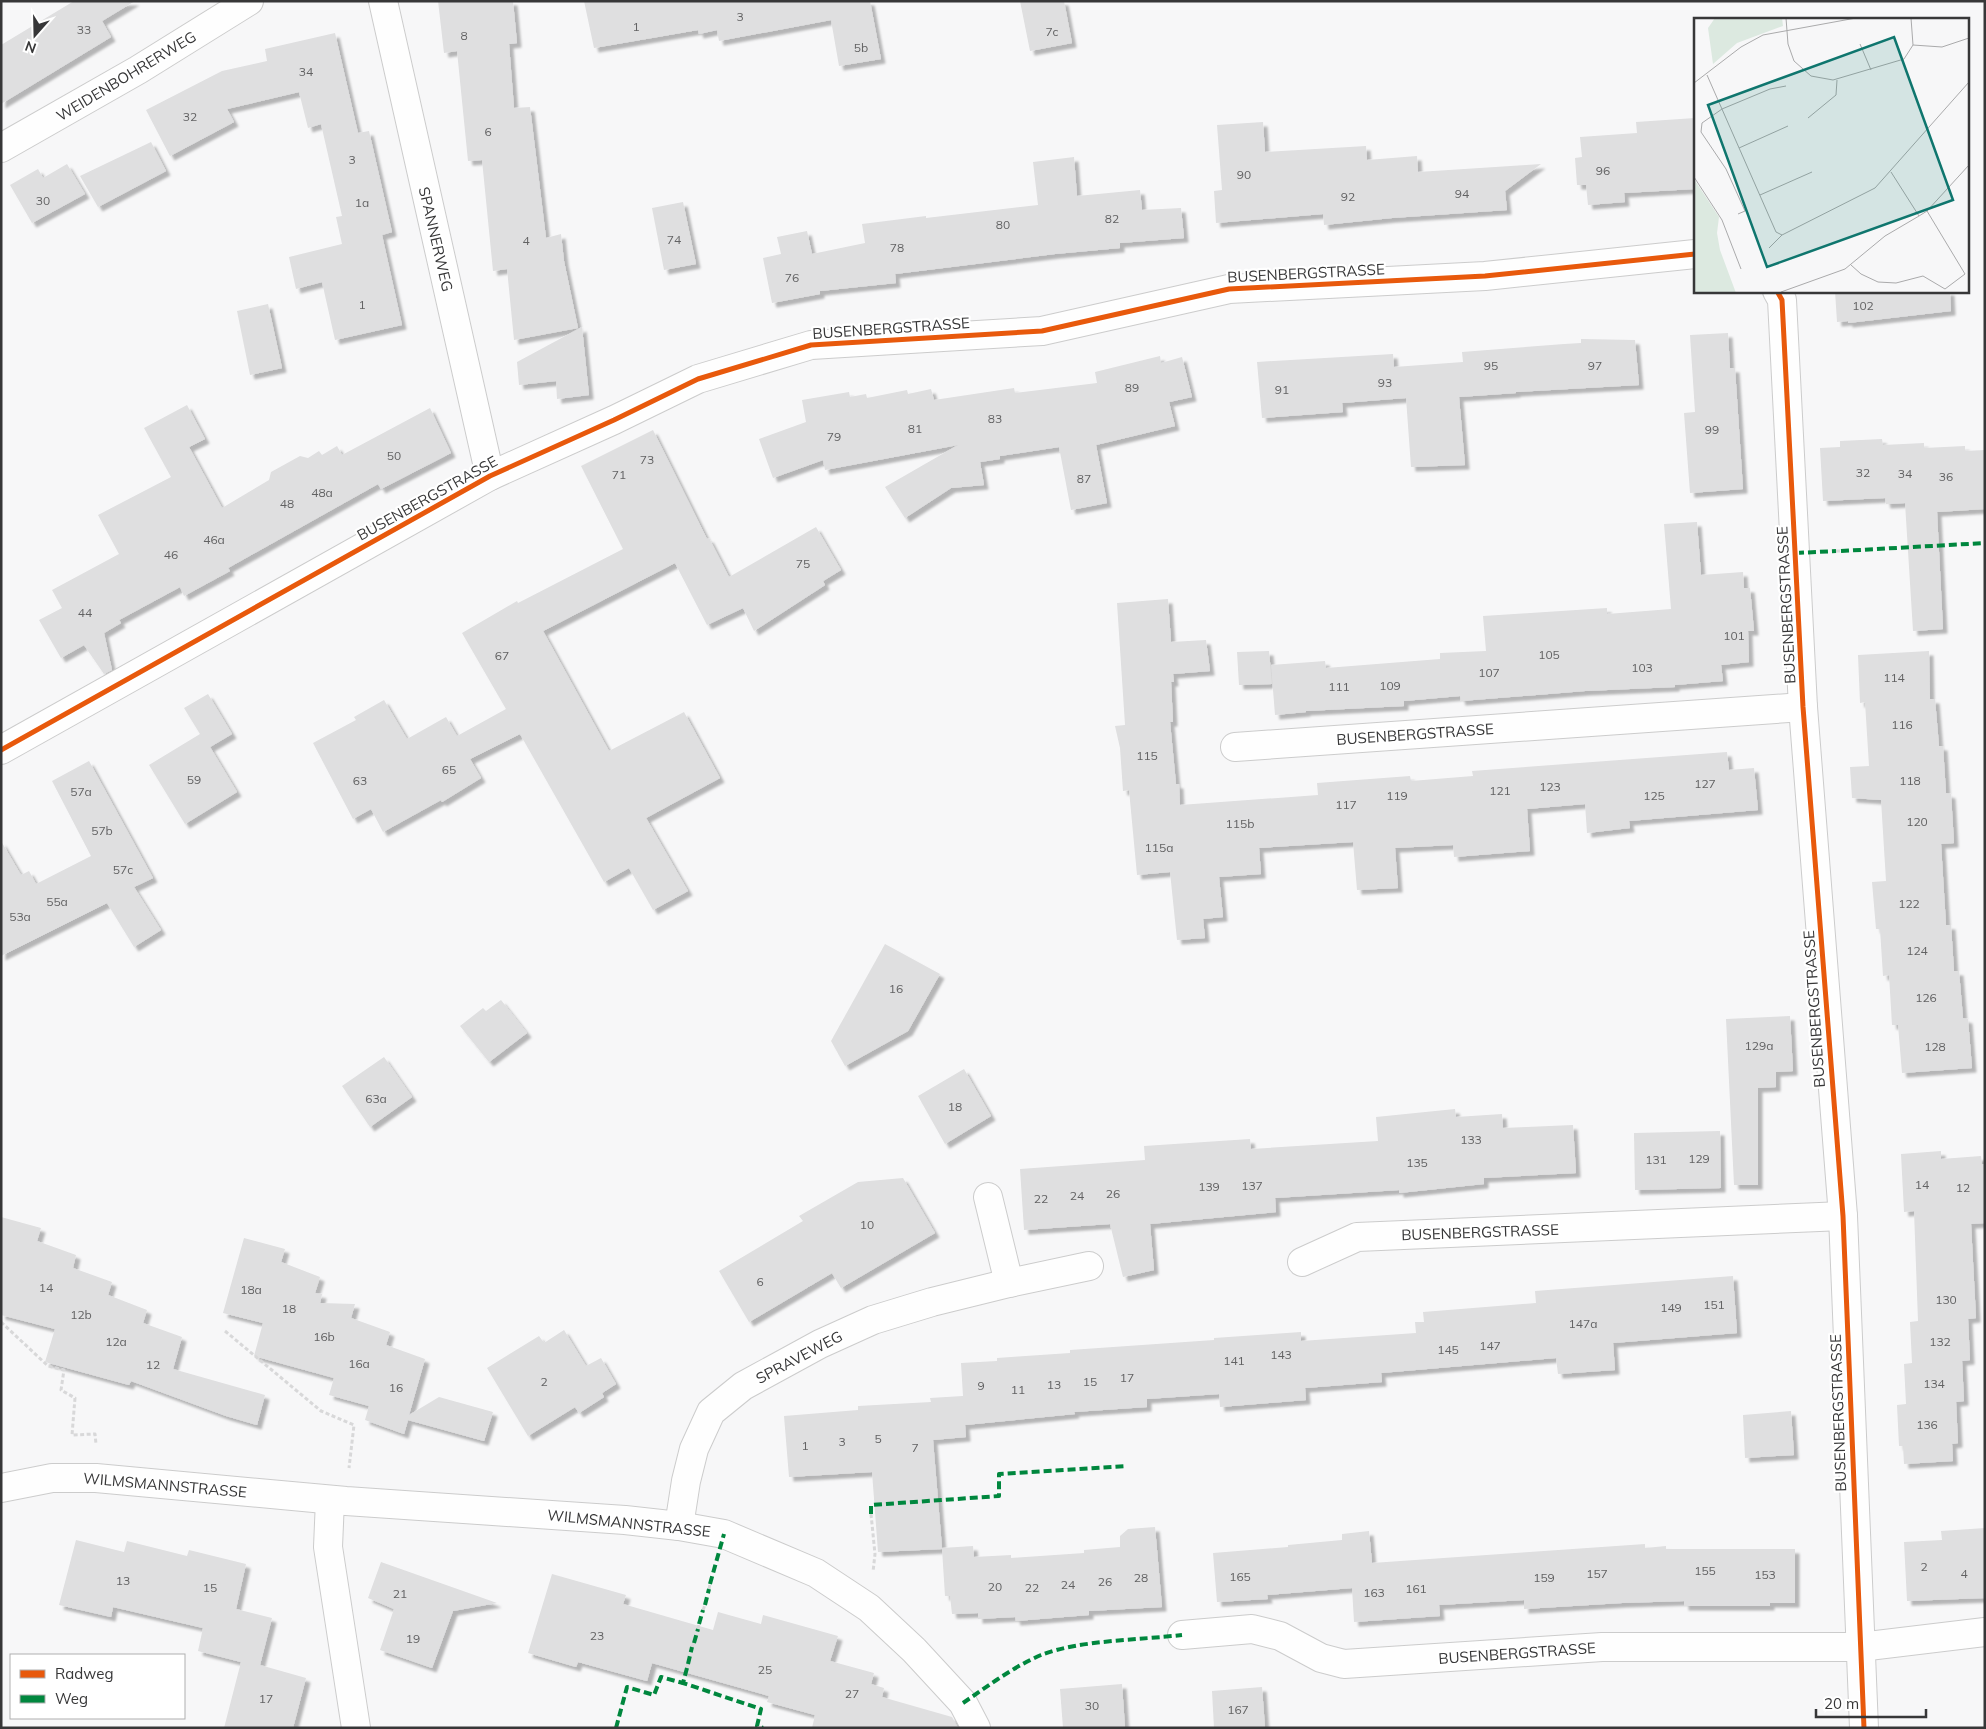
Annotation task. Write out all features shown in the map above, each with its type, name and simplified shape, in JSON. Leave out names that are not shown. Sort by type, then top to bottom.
[{"type":"street","name":"WEIDENBOHRERWEG","points":[[1,148],[138,70],[249,1]]},
{"type":"street","name":"SPANNERWEG","points":[[382,1],[490,476]]},
{"type":"street","name":"BUSENBERGSTRASSE","points":[[1,750],[490,476],[614,420],[698,379],[812,345],[1042,331],[1229,289],[1485,276],[1694,254]]},
{"type":"street","name":"BUSENBERGSTRASSE","points":[[1777,292],[1782,300],[1803,707],[1843,1216],[1864,1728]]},
{"type":"street","name":"BUSENBERGSTRASSE","points":[[1235,747],[1803,707]]},
{"type":"street","points":[[988,1197],[1008,1283]]},
{"type":"street","name":"BUSENBERGSTRASSE","points":[[1302,1262],[1357,1237],[1843,1216]]},
{"type":"street","name":"SPRAVEWEG","points":[[679,1526],[686,1481],[694,1449],[710,1412],[743,1386],[820,1344],[873,1320],[932,1302],[1008,1283],[1089,1266]]},
{"type":"street","name":"WILMSMANNSTRASSE","points":[[1,1488],[52,1478],[96,1478],[330,1500],[540,1514],[679,1526],[724,1534],[816,1573],[869,1608],[914,1650],[957,1696],[963,1703],[976,1728]]},
{"type":"street","points":[[330,1500],[328,1547],[356,1728]]},
{"type":"street","name":"BUSENBERGSTRASSE","points":[[1182,1635],[1252,1629],[1280,1636],[1321,1658],[1344,1664],[1602,1647],[1860,1647]]},
{"type":"street","points":[[1860,1647],[1985,1632]]},
{"type":"path","points":[[1836,551],[1841,551]]},
{"type":"path","points":[[1,1322],[48,1366],[64,1370],[61,1390],[75,1398],[72,1435],[95,1434],[95,1440]]},
{"type":"path","points":[[224,1331],[321,1411],[354,1425],[349,1471]]},
{"type":"path","points":[[871,1514],[875,1554]]},
{"type":"path","points":[[709,1589],[710,1584]]},
{"type":"path","points":[[703,1610],[705,1605]]},
{"type":"path","points":[[698,1629],[699,1624]]},
{"type":"building","points":[[74,1],[135,1],[102,21],[111,37],[1,104],[1,45]]},
{"type":"building","points":[[438,1],[513,1],[517,43],[509,44],[514,108],[530,107],[546,238],[561,234],[564,261],[578,328],[514,340],[507,269],[493,271],[482,160],[468,161],[457,51],[444,53]]},
{"type":"building","points":[[584,1],[870,1],[881,59],[839,66],[831,20],[719,41],[717,30],[699,34],[698,30],[594,48]]},
{"type":"building","points":[[1020,1],[1064,1],[1072,43],[1030,51]]},
{"type":"building","points":[[335,33],[358,133],[369,131],[392,232],[382,235],[402,325],[335,340],[322,282],[296,289],[289,257],[342,244],[336,217],[342,216],[321,124],[308,128],[299,92],[227,109],[234,122],[170,156],[146,110],[222,71],[267,61],[265,49]]},
{"type":"building","points":[[1694,118],[1694,189],[1624,193],[1625,202],[1588,205],[1586,185],[1577,185],[1575,158],[1582,157],[1580,137],[1637,133],[1636,122]]},
{"type":"building","points":[[1263,122],[1265,152],[1366,146],[1367,160],[1417,156],[1418,172],[1541,164],[1505,191],[1507,210],[1324,225],[1323,214],[1216,223],[1214,191],[1222,190],[1217,125]]},
{"type":"building","points":[[151,142],[166,171],[98,207],[80,176]]},
{"type":"building","points":[[1074,157],[1077,196],[1140,190],[1142,210],[1181,208],[1184,238],[1120,243],[1120,248],[1055,254],[895,274],[896,283],[820,291],[820,294],[772,303],[763,258],[781,254],[777,237],[807,231],[812,254],[865,243],[862,224],[1038,205],[1033,162]]},
{"type":"building","points":[[67,164],[85,194],[32,223],[10,185],[38,169],[43,178]]},
{"type":"building","points":[[683,202],[696,264],[664,270],[652,208]]},
{"type":"building","points":[[1835,292],[1950,292],[1951,311],[1848,323],[1848,321],[1837,322]]},
{"type":"building","points":[[268,304],[282,368],[250,375],[237,311]]},
{"type":"building","points":[[582,327],[589,395],[557,399],[556,381],[519,385],[517,362]]},
{"type":"building","points":[[1728,333],[1730,368],[1735,368],[1743,489],[1690,493],[1684,413],[1695,412],[1690,335]]},
{"type":"building","points":[[1581,339],[1635,340],[1639,385],[1459,397],[1465,465],[1411,467],[1406,398],[1342,403],[1343,412],[1262,418],[1257,362],[1393,354],[1394,367],[1463,362],[1462,352],[1581,343]]},
{"type":"building","points":[[1160,356],[1161,363],[1182,357],[1192,397],[1169,402],[1175,426],[1096,445],[1107,503],[1071,510],[1059,447],[1000,456],[1000,459],[980,462],[984,485],[951,488],[905,518],[885,487],[958,445],[825,470],[823,460],[773,478],[759,439],[806,422],[802,400],[849,392],[850,397],[866,394],[867,398],[907,390],[908,394],[931,389],[934,400],[1014,388],[1015,393],[1097,383],[1095,372]]},
{"type":"building","points":[[187,405],[205,439],[189,447],[222,508],[269,480],[271,472],[300,456],[308,458],[319,451],[322,455],[337,446],[342,455],[430,408],[451,453],[381,489],[378,484],[228,568],[230,571],[184,596],[180,587],[119,620],[121,623],[104,633],[112,670],[104,674],[84,645],[61,658],[39,620],[62,608],[52,590],[119,554],[98,515],[171,477],[144,428]]},
{"type":"building","points":[[653,430],[707,539],[709,538],[729,577],[816,527],[841,570],[823,581],[825,585],[754,631],[743,608],[707,625],[675,563],[543,631],[609,751],[684,712],[720,778],[646,818],[688,891],[653,910],[629,868],[604,882],[520,734],[470,759],[481,778],[442,802],[441,800],[383,832],[371,809],[353,819],[313,743],[356,720],[354,717],[384,700],[407,739],[446,717],[457,736],[506,709],[462,633],[517,601],[518,603],[623,549],[581,466]]},
{"type":"building","points":[[1882,439],[1883,445],[1924,443],[1924,448],[1965,446],[1965,451],[1985,450],[1985,509],[1937,512],[1943,629],[1913,631],[1905,503],[1886,504],[1885,498],[1823,501],[1820,448],[1840,447],[1840,441]]},
{"type":"building","points":[[1697,522],[1701,575],[1743,572],[1744,588],[1750,588],[1754,631],[1748,631],[1749,662],[1721,665],[1723,681],[1675,685],[1675,687],[1585,691],[1461,701],[1460,696],[1404,701],[1404,706],[1306,711],[1275,715],[1271,665],[1325,661],[1326,668],[1440,659],[1440,653],[1486,651],[1483,616],[1607,608],[1607,614],[1671,609],[1664,524]]},
{"type":"building","points":[[1168,599],[1171,642],[1206,640],[1210,671],[1173,674],[1174,682],[1171,682],[1173,722],[1170,722],[1176,784],[1179,784],[1180,805],[1318,795],[1317,783],[1410,776],[1411,781],[1473,776],[1472,771],[1727,752],[1729,770],[1754,768],[1758,810],[1629,821],[1630,828],[1587,833],[1585,804],[1527,809],[1530,851],[1454,857],[1453,845],[1395,848],[1398,888],[1357,890],[1353,842],[1259,848],[1261,874],[1219,877],[1223,917],[1203,919],[1205,938],[1177,940],[1170,872],[1137,875],[1129,790],[1123,791],[1120,748],[1115,726],[1125,725],[1117,603]]},
{"type":"building","points":[[1269,651],[1272,684],[1239,685],[1237,652]]},
{"type":"building","points":[[1929,651],[1930,699],[1935,699],[1939,746],[1943,746],[1946,793],[1951,794],[1954,843],[1941,844],[1946,925],[1951,925],[1954,971],[1959,971],[1963,1018],[1968,1019],[1972,1068],[1902,1073],[1898,1025],[1892,1025],[1889,975],[1883,976],[1880,929],[1876,929],[1872,882],[1886,881],[1881,800],[1852,798],[1850,767],[1869,766],[1865,702],[1860,703],[1858,655]]},
{"type":"building","points":[[208,694],[232,734],[210,747],[237,792],[185,824],[149,765],[200,734],[184,708]]},
{"type":"building","points":[[89,761],[153,878],[134,887],[161,930],[134,947],[107,903],[1,956],[1,841],[21,875],[29,871],[36,884],[91,856],[52,781]]},
{"type":"building","points":[[885,944],[940,974],[908,1031],[845,1066],[831,1041]]},
{"type":"building","points":[[501,1000],[527,1033],[489,1062],[460,1026],[483,1008],[486,1011]]},
{"type":"building","points":[[1790,1016],[1793,1071],[1776,1072],[1776,1087],[1758,1088],[1758,1185],[1734,1185],[1726,1019]]},
{"type":"building","points":[[384,1057],[412,1097],[370,1127],[342,1086]]},
{"type":"building","points":[[964,1069],[991,1116],[945,1144],[918,1096]]},
{"type":"building","points":[[1455,1109],[1456,1117],[1502,1114],[1503,1128],[1573,1125],[1576,1173],[1484,1178],[1484,1184],[1399,1193],[1399,1190],[1275,1198],[1276,1212],[1150,1224],[1154,1270],[1123,1277],[1110,1224],[1024,1230],[1020,1169],[1145,1160],[1144,1146],[1250,1139],[1251,1149],[1378,1141],[1376,1117]]},
{"type":"building","points":[[1720,1131],[1721,1188],[1635,1190],[1634,1133]]},
{"type":"building","points":[[1941,1151],[1941,1159],[1981,1156],[1982,1164],[1985,1164],[1985,1223],[1971,1224],[1976,1318],[1968,1319],[1970,1360],[1962,1361],[1964,1401],[1956,1402],[1958,1443],[1952,1444],[1953,1461],[1904,1464],[1903,1446],[1899,1446],[1897,1405],[1906,1404],[1904,1364],[1912,1363],[1910,1322],[1918,1321],[1914,1211],[1904,1212],[1901,1154]]},
{"type":"building","points":[[903,1178],[935,1233],[841,1288],[832,1273],[749,1322],[719,1271],[803,1221],[799,1216],[858,1182]]},
{"type":"building","points":[[1,1217],[41,1228],[37,1241],[76,1255],[73,1268],[112,1282],[108,1295],[147,1310],[143,1323],[182,1337],[173,1369],[265,1395],[257,1425],[226,1416],[131,1381],[129,1385],[45,1362],[55,1329],[1,1315]]},
{"type":"building","points":[[244,1238],[285,1249],[281,1262],[320,1277],[315,1293],[322,1294],[320,1303],[355,1304],[351,1318],[390,1332],[386,1345],[425,1359],[409,1415],[439,1397],[493,1412],[484,1441],[408,1420],[404,1434],[365,1420],[369,1406],[329,1395],[334,1378],[254,1356],[263,1323],[223,1313]]},
{"type":"building","points":[[1733,1276],[1737,1333],[1613,1343],[1615,1370],[1558,1374],[1556,1358],[1381,1373],[1382,1382],[1305,1388],[1306,1400],[1220,1407],[1219,1394],[1147,1399],[1147,1407],[1074,1412],[1075,1414],[965,1425],[966,1437],[933,1440],[942,1548],[973,1546],[974,1557],[1011,1555],[1011,1558],[1084,1553],[1084,1550],[1120,1547],[1120,1536],[1128,1529],[1155,1527],[1162,1607],[1089,1611],[1089,1615],[1016,1621],[1015,1617],[978,1619],[978,1613],[952,1614],[950,1596],[945,1596],[942,1549],[878,1552],[872,1472],[789,1477],[784,1416],[858,1410],[858,1406],[931,1402],[930,1398],[963,1396],[961,1363],[997,1361],[997,1358],[1070,1353],[1070,1350],[1301,1332],[1301,1341],[1416,1333],[1415,1322],[1424,1322],[1423,1312],[1536,1303],[1535,1291]]},
{"type":"building","points":[[564,1330],[586,1366],[601,1358],[616,1384],[602,1393],[604,1397],[579,1413],[575,1407],[528,1436],[487,1368],[539,1336],[544,1343]]},
{"type":"building","points":[[1791,1411],[1794,1455],[1745,1458],[1743,1415]]},
{"type":"building","points":[[1985,1528],[1985,1598],[1907,1601],[1904,1542],[1942,1540],[1941,1531]]},
{"type":"building","points":[[1369,1531],[1372,1563],[1645,1544],[1645,1548],[1666,1546],[1666,1549],[1795,1549],[1795,1603],[1770,1603],[1770,1606],[1684,1606],[1684,1601],[1524,1609],[1524,1600],[1439,1605],[1440,1616],[1354,1622],[1352,1588],[1267,1595],[1268,1599],[1217,1602],[1213,1553],[1288,1547],[1288,1545],[1342,1540],[1342,1534]]},
{"type":"building","points":[[76,1540],[124,1552],[127,1541],[187,1556],[189,1550],[246,1564],[236,1609],[272,1618],[260,1665],[306,1678],[293,1728],[224,1728],[241,1662],[198,1651],[203,1628],[113,1607],[111,1617],[59,1605]]},
{"type":"building","points":[[381,1562],[497,1603],[453,1611],[432,1668],[380,1650],[394,1609],[368,1598]]},
{"type":"building","points":[[552,1574],[626,1595],[623,1604],[713,1630],[718,1612],[761,1624],[763,1615],[838,1636],[830,1661],[874,1673],[871,1684],[884,1688],[882,1697],[952,1717],[958,1728],[812,1728],[815,1715],[767,1702],[769,1696],[652,1663],[647,1681],[578,1662],[576,1667],[528,1653]]},
{"type":"building","points":[[1122,1684],[1125,1728],[1063,1728],[1060,1689]]},
{"type":"building","points":[[1262,1687],[1265,1728],[1214,1728],[1212,1691]]},
{"type":"marked path","points":[[1841,551],[1985,543]]},
{"type":"marked path","points":[[1796,553],[1836,551]]},
{"type":"marked path","points":[[871,1514],[871,1505],[999,1496],[999,1474],[1126,1466]]},
{"type":"marked path","points":[[710,1584],[724,1534]]},
{"type":"marked path","points":[[705,1605],[709,1589]]},
{"type":"marked path","points":[[699,1624],[703,1610]]},
{"type":"marked path","points":[[694,1643],[698,1629]]},
{"type":"marked path","points":[[963,1703],[1021,1665],[1056,1650],[1091,1643],[1182,1635]]},
{"type":"marked path","points":[[688,1664],[692,1647]]},
{"type":"marked path","points":[[687,1668],[683,1683],[761,1709],[757,1726],[763,1728]]},
{"type":"marked path","points":[[616,1728],[627,1687],[654,1695],[661,1677],[683,1683]]},
{"type":"cycle path","points":[[1,750],[490,476],[614,420],[698,379],[811,345],[1042,331],[1229,289],[1485,276],[1694,254]]},
{"type":"cycle path","points":[[1778,292],[1782,300],[1803,707],[1843,1216],[1864,1728]]}]
